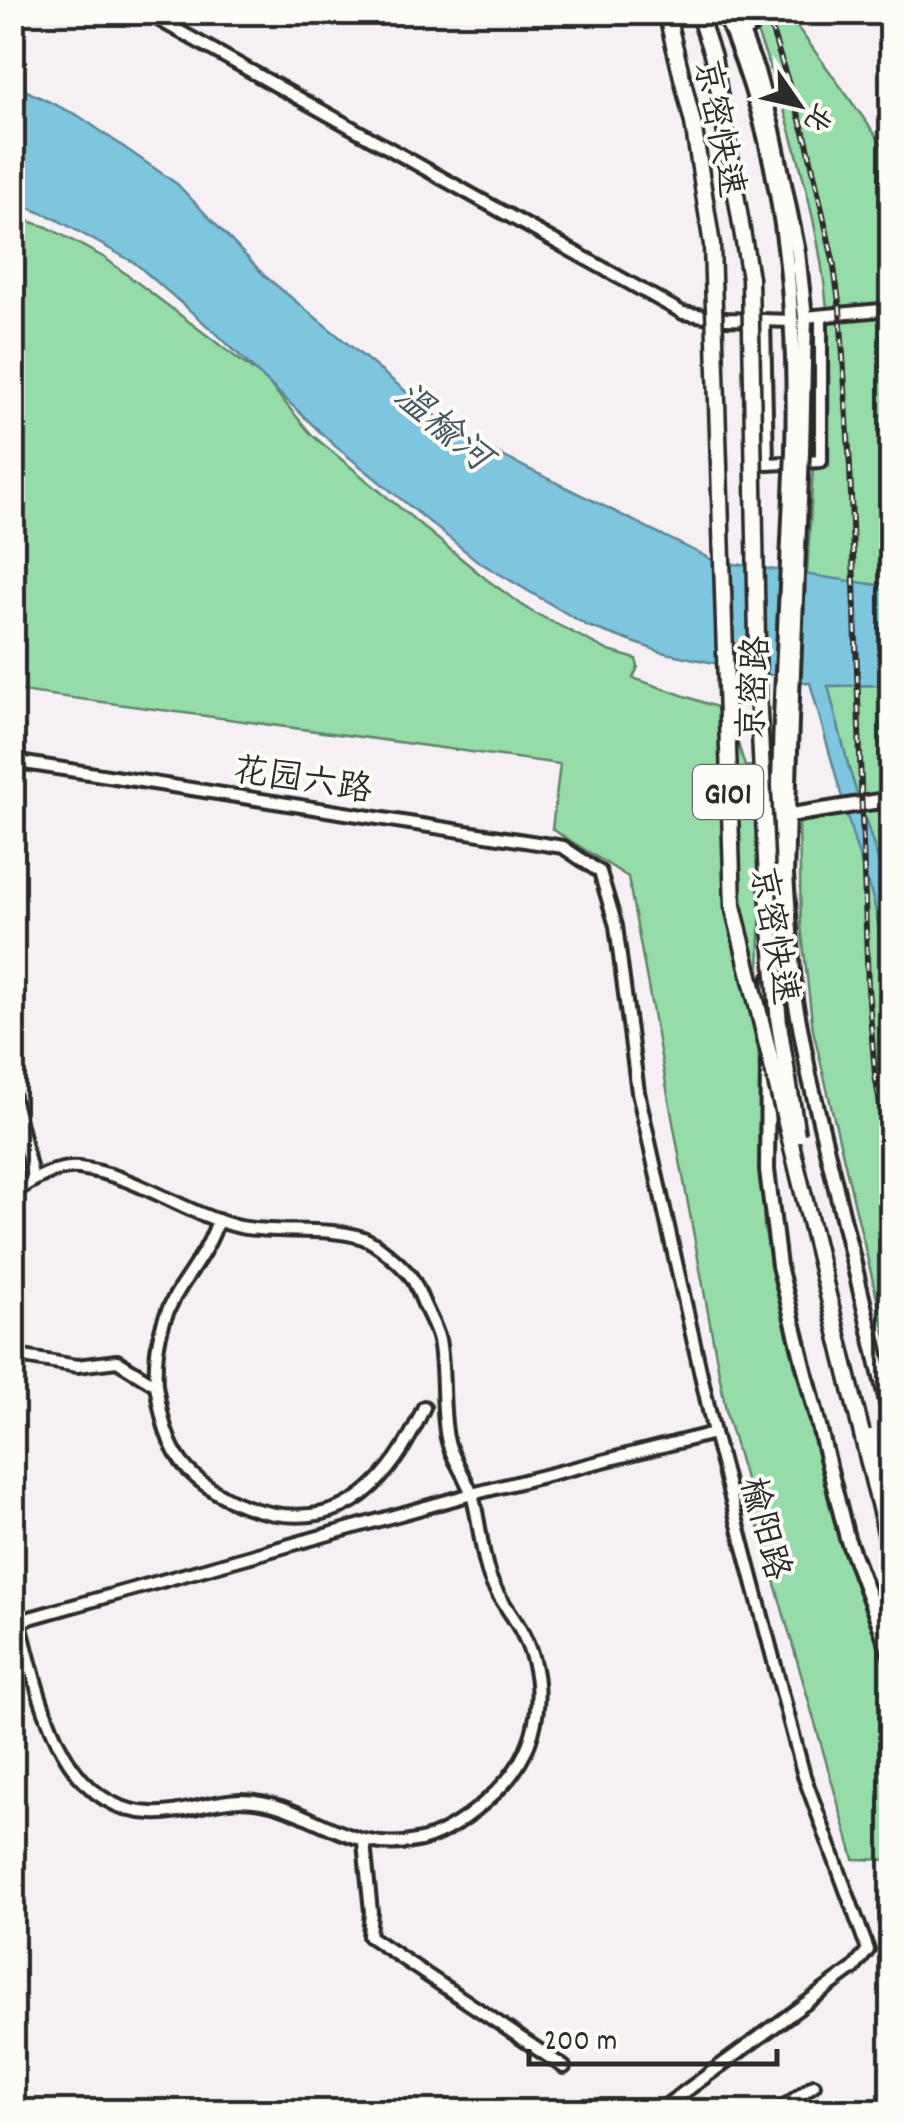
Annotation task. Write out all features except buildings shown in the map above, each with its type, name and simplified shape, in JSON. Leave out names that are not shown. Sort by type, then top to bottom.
[{"type":"highway","name":"京密快速","points":[[666,12],[693,124],[712,245],[733,906],[892,1557]]},
{"type":"highway","name":"京密快速","points":[[698,12],[714,57],[750,278],[758,690],[767,880],[780,1024],[801,1158],[835,1314],[892,1504]]},
{"type":"main road","name":"京密路","points":[[722,12],[739,37]]},
{"type":"main road","name":"京密路","points":[[734,12],[763,132],[799,319],[798,451],[767,1170],[779,1266],[846,1538],[892,1658]]},
{"type":"main road","points":[[781,816],[889,799]]},
{"type":"main road","name":"京密路","points":[[781,816],[795,1000],[809,1076],[892,1423]]},
{"type":"street","points":[[144,12],[683,312],[764,320],[892,309]]},
{"type":"street","points":[[739,37],[769,12]]},
{"type":"street","points":[[764,320],[767,464],[821,460],[821,316]]},
{"type":"street","name":"花园六路","points":[[12,761],[563,846],[583,857]]},
{"type":"street","name":"榆阳路","points":[[583,857],[600,872],[616,926],[638,1092],[714,1433],[804,1776],[868,1950],[854,1968],[657,2112]]},
{"type":"street","points":[[12,1093],[33,1179]]},
{"type":"street","points":[[12,1194],[33,1179],[75,1167],[125,1180],[181,1208],[242,1227],[365,1238],[411,1275],[438,1336],[448,1441],[472,1494],[490,1579],[532,1654],[540,1685],[537,1721],[509,1779],[482,1806],[452,1827],[423,1840],[364,1843],[269,1803],[237,1800],[152,1814],[126,1809],[97,1794],[76,1774],[60,1748],[17,1622],[12,1594]]},
{"type":"street","points":[[218,1220],[212,1240],[165,1319],[154,1358],[164,1429],[186,1468],[216,1490],[270,1515],[323,1512],[362,1496],[396,1460],[424,1408]]},
{"type":"street","points":[[12,1355],[77,1366],[117,1361],[156,1385]]},
{"type":"street","points":[[17,1622],[472,1494],[714,1433]]},
{"type":"street","points":[[364,1843],[371,1912],[369,1936],[564,2067]]},
{"type":"street","points":[[776,2112],[814,2085]]},
{"type":"green space","points":[[749,13],[794,13],[798,28],[891,156],[891,587],[807,575],[813,469],[829,466],[825,289],[800,167]]},
{"type":"green space","points":[[13,216],[47,227],[105,258],[266,380],[312,435],[529,610],[609,651],[636,659],[638,667],[633,678],[728,711],[745,766],[759,767],[758,1035],[764,1228],[829,1502],[891,1679],[891,1860],[854,1859],[727,1416],[628,877],[552,829],[560,764],[13,690]]},
{"type":"green space","points":[[827,685],[891,685],[891,902],[850,772]]},
{"type":"green space","points":[[846,812],[874,901],[891,990],[891,1357],[813,1030],[801,925],[799,822]]},
{"type":"water","name":"温榆河","points":[[12,84],[79,116],[177,184],[266,277],[458,434],[715,561],[891,587],[891,685],[828,686],[850,772],[891,900],[891,990],[874,901],[810,683],[661,652],[588,626],[479,562],[334,445],[135,263],[52,217],[13,202]]},
{"type":"railway","points":[[766,12],[807,142],[840,309],[850,467],[868,988],[875,1075],[892,1174]]}]
